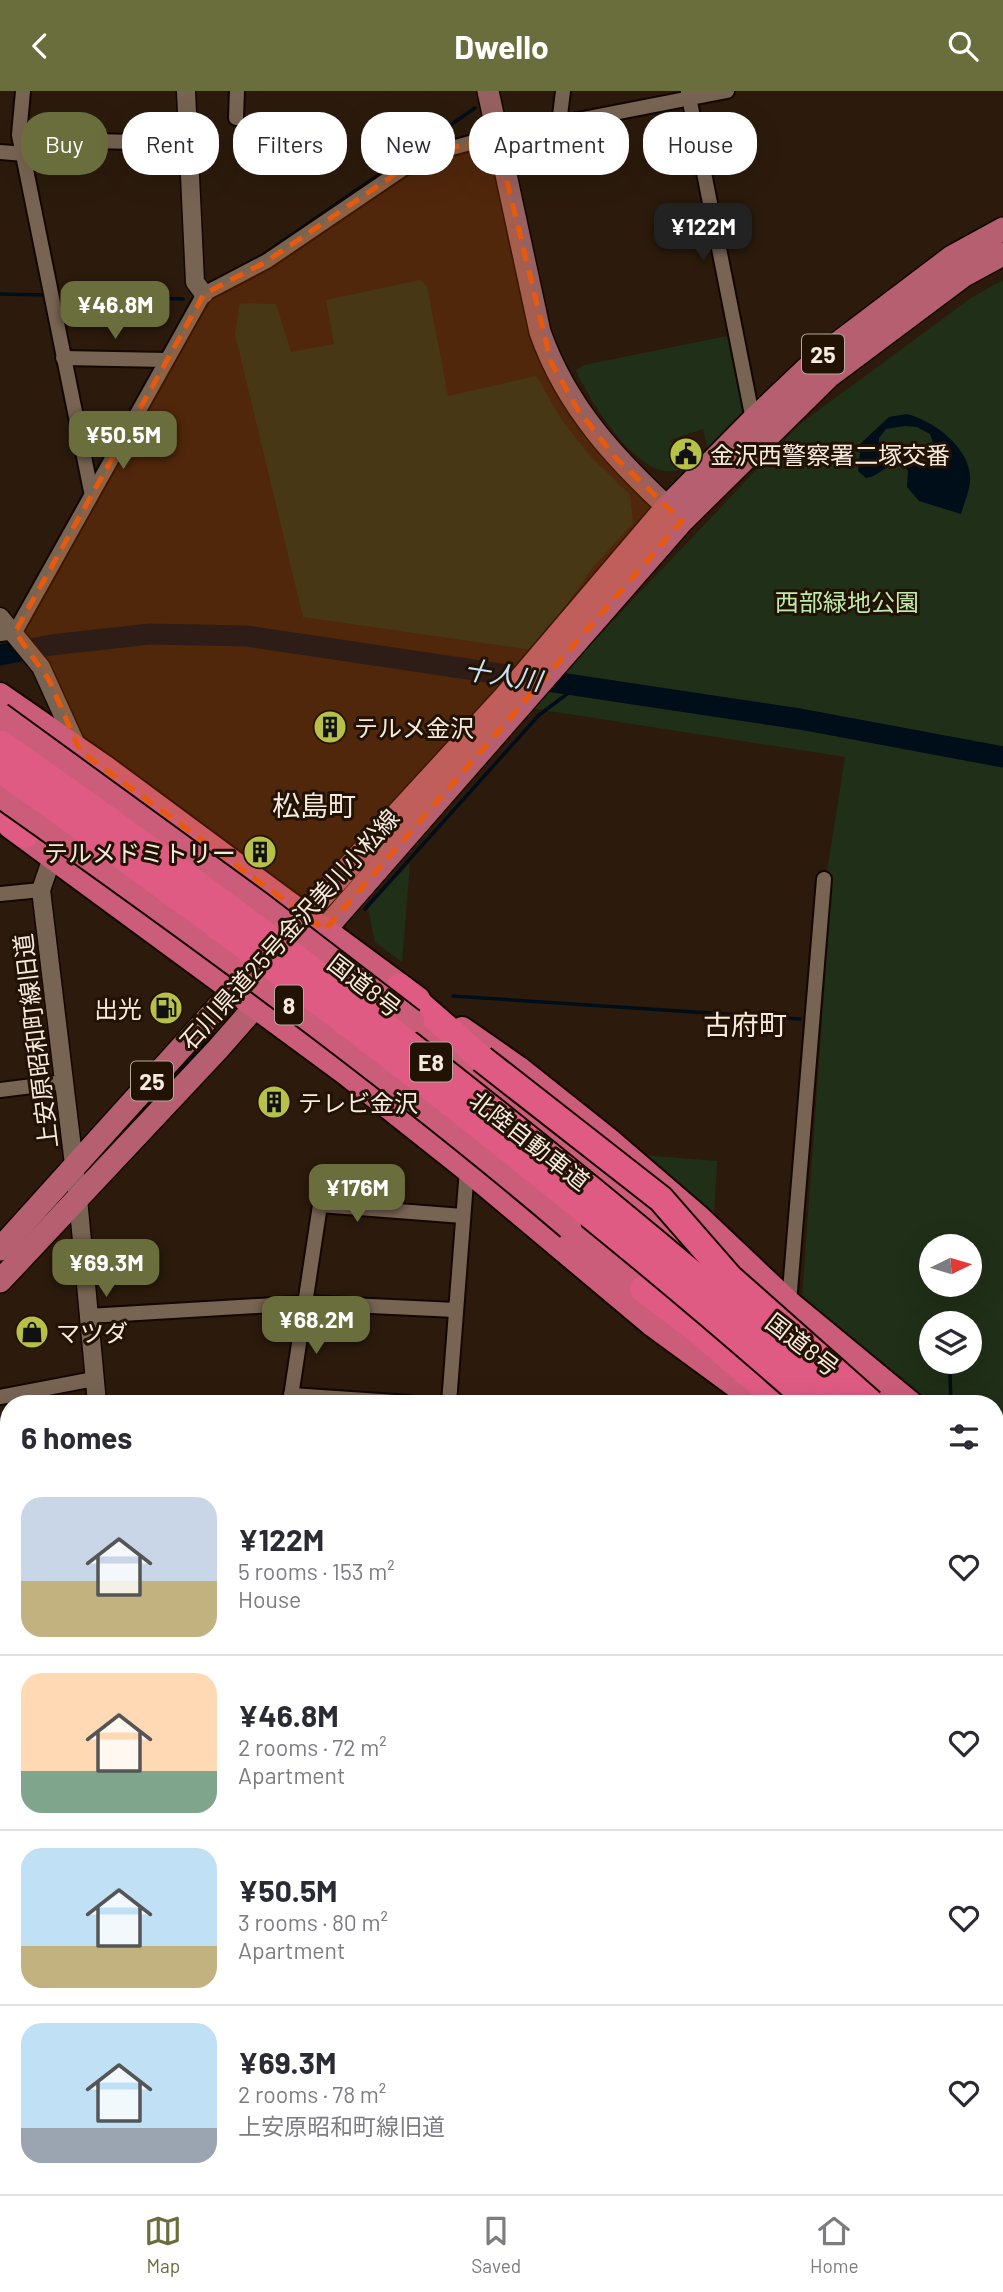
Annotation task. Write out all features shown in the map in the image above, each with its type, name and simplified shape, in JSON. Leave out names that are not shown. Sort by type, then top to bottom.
[{"type":"highway","points":[[5,705],[79,751],[306,915],[400,987],[518,1068],[611,1142],[697,1216],[789,1303],[900,1395]]},
{"type":"highway","name":"国道8号","points":[[5,705],[412,1021],[677,1234],[734,1289],[870,1395]]},
{"type":"highway","name":"北陸自動車道","points":[[0,743],[260,930],[480,1100],[718,1293],[834,1395]]},
{"type":"highway","name":"北陸自動車道","points":[[0,769],[247,947],[421,1081],[591,1216],[803,1395]]},
{"type":"highway","name":"8","points":[[0,795],[289,1005],[502,1170],[643,1289]]},
{"type":"highway","points":[[0,818],[25,835]]},
{"type":"highway","name":"8","points":[[25,835],[255,1005],[467,1169],[652,1324],[754,1395]]},
{"type":"highway","points":[[400,987],[482,1059],[661,1199],[730,1279],[863,1395]]},
{"type":"highway","points":[[643,1289],[697,1330],[758,1395]]},
{"type":"main road","points":[[488,91],[492,112]]},
{"type":"main road","points":[[505,175],[540,332],[551,362],[578,410],[615,457],[675,514]]},
{"type":"main road","name":"25","points":[[516,697],[753,420],[816,360],[952,257],[1003,229]]},
{"type":"main road","name":"25","points":[[675,514],[829,376],[964,275],[1003,254]]},
{"type":"main road","name":"石川県道25号金沢美川小松線","points":[[4,1240],[75,1169],[233,989],[306,915],[329,885],[516,697]]},
{"type":"main road","name":"石川県道25号金沢美川小松線","points":[[0,1280],[325,930],[516,697]]},
{"type":"street","points":[[21,112],[23,91]]},
{"type":"street","points":[[186,91],[186,112]]},
{"type":"street","points":[[236,112],[237,91]]},
{"type":"street","points":[[560,112],[563,91]]},
{"type":"street","points":[[612,112],[688,95],[727,91]]},
{"type":"street","points":[[688,95],[753,420]]},
{"type":"street","points":[[21,113],[21,141]]},
{"type":"street","points":[[7,633],[204,294],[267,261],[422,156],[469,143]]},
{"type":"street","points":[[0,152],[21,154]]},
{"type":"street","points":[[29,175],[91,491]]},
{"type":"street","points":[[188,175],[195,282],[204,294]]},
{"type":"street","points":[[64,358],[166,360]]},
{"type":"street","points":[[0,617],[7,633],[41,667],[79,751]]},
{"type":"street","name":"上安原昭和町線旧道","points":[[79,751],[53,856],[41,890],[75,1169],[96,1395]]},
{"type":"street","points":[[789,1303],[824,879]]},
{"type":"street","points":[[0,894],[41,890]]},
{"type":"street","points":[[0,1090],[64,1081]]},
{"type":"street","points":[[450,1395],[467,1169]]},
{"type":"street","points":[[291,1395],[320,1205],[463,1216]]},
{"type":"street","points":[[88,1316],[307,1303],[456,1310]]},
{"type":"street","points":[[10,1395],[94,1379]]},
{"type":"highlighted area","points":[[496,136],[551,362],[578,410],[615,457],[682,521],[325,930],[80,751],[49,680],[15,632],[204,294],[267,261],[422,156]]},
{"type":"green space","points":[[420,280],[427,286],[448,396],[536,376],[563,422],[592,458],[630,495],[633,523],[592,568],[532,650],[303,617],[235,334],[240,303],[276,304],[291,352],[334,344],[326,300]]},
{"type":"green space","name":"西部緑地公園","points":[[1003,280],[1003,1395],[917,1395],[802,1298],[832,880],[826,878],[845,757],[530,708],[800,424],[971,298]]},
{"type":"green space","points":[[727,336],[744,417],[708,448],[703,429],[670,440],[683,468],[668,471],[652,466],[636,455],[594,404],[576,370],[584,365]]},
{"type":"green space","points":[[410,863],[402,962],[375,942],[368,908]]},
{"type":"green space","points":[[642,1155],[717,1161],[714,1217]]},
{"type":"water","points":[[907,414],[918,418],[940,430],[959,448],[969,470],[970,482],[961,514],[919,501],[907,487],[908,471],[902,462],[866,478],[858,471],[861,443],[889,417]],"holes":[[[917,427],[930,434],[936,452],[924,467],[904,451],[887,454],[879,448],[879,438],[886,429]]]},
{"type":"waterway","points":[[254,261],[475,108]]},
{"type":"waterway","points":[[0,294],[44,295]]},
{"type":"waterway","points":[[58,295],[183,299]]},
{"type":"waterway","name":"十人川","points":[[0,655],[51,645],[150,634],[247,636],[800,719],[1003,757]]},
{"type":"waterway","points":[[365,909],[539,715],[579,685]]},
{"type":"waterway","points":[[453,996],[800,1019]]},
{"type":"waterway","points":[[103,1152],[214,1034]]},
{"type":"waterway","points":[[950,1374],[951,1395]]},
{"type":"place","name":"金沢西警察署二塚交番","points":[[686,454]]},
{"type":"place","name":"テルメ金沢","points":[[330,727]]},
{"type":"place","name":"テルメドミトリー","points":[[260,852]]},
{"type":"place","name":"出光","points":[[166,1008]]},
{"type":"place","name":"テレビ金沢","points":[[274,1102]]},
{"type":"place","name":"マツダ","points":[[32,1332]]},
{"type":"district","name":"松島町","points":[[314,805]]},
{"type":"district","name":"古府町","points":[[745,1024]]}]
